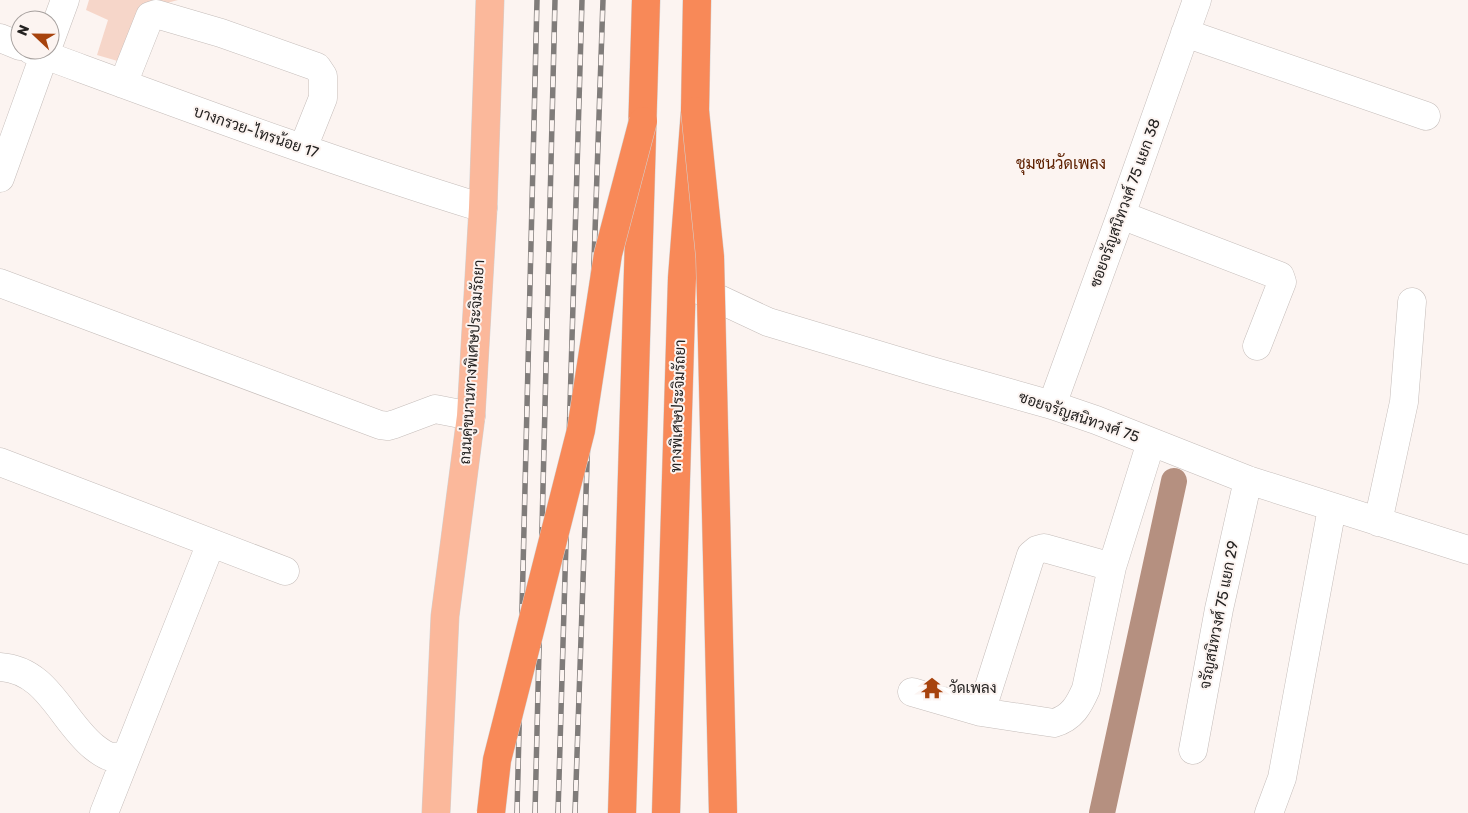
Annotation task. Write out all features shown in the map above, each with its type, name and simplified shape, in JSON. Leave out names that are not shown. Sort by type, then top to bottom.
[{"type":"highway","points":[[622,813],[646,0]]},
{"type":"highway","name":"ทางพิเศษประจิมรัถยา","points":[[666,813],[682,278],[695,111],[697,0]]},
{"type":"highway","points":[[695,111],[710,257],[723,813]]},
{"type":"highway","points":[[491,813],[497,760],[581,430],[608,254],[643,121]]},
{"type":"main road","name":"ถนนคู่ขนานทางพิเศษประจิมรัถยา","points":[[436,813],[445,616],[470,416],[482,208],[490,0]]},
{"type":"main road","points":[[676,813],[683,643],[689,285],[702,0]]},
{"type":"street","name":"ซอยจรัญสนิทวงศ์ 75 แยก 38","points":[[1052,405],[1197,0]]},
{"type":"street","points":[[123,84],[150,16],[156,14],[222,33],[302,61],[317,67],[323,76],[323,98],[303,148]]},
{"type":"street","points":[[1185,32],[1426,116]]},
{"type":"street","name":"บางกรวย-ไทรน้อย 17","points":[[60,57],[123,84],[303,148],[482,208]]},
{"type":"street","points":[[0,178],[34,60]]},
{"type":"street","points":[[1121,216],[1280,276],[1282,282],[1257,346]]},
{"type":"street","points":[[0,283],[380,425],[396,424],[435,409],[470,416]]},
{"type":"street","name":"ซอยจรัญสนิทวงศ์ 75","points":[[689,285],[768,322],[1052,405],[1096,420],[1248,480],[1468,550]]},
{"type":"street","points":[[1378,522],[1404,402],[1412,302]]},
{"type":"street","points":[[912,692],[982,712],[1054,723],[1063,720],[1071,714],[1080,703],[1086,689],[1112,567],[1151,442]]},
{"type":"street","points":[[0,462],[285,571]]},
{"type":"street","name":"จรัญสนิทวงศ์ 75 แยก 29","points":[[1193,750],[1219,609],[1248,480]]},
{"type":"street","points":[[1269,813],[1282,778],[1332,508]]},
{"type":"street","points":[[104,813],[211,542]]},
{"type":"street","points":[[982,712],[1031,555],[1037,550],[1044,548],[1112,567]]},
{"type":"street","points":[[0,666],[8,667],[34,678],[46,690],[84,738],[99,750],[112,757],[126,755]]},
{"type":"shaded area","points":[[89,0],[178,0],[137,11],[121,62],[97,55],[108,20],[86,10]]},
{"type":"waterway","points":[[1102,813],[1174,481]]},
{"type":"railway","points":[[517,813],[537,0]]},
{"type":"railway","points":[[535,813],[555,0]]},
{"type":"railway","points":[[558,813],[582,0]]},
{"type":"railway","points":[[575,813],[603,0]]},
{"type":"place","name":"วัดเพลง","points":[[932,688]]},
{"type":"district","name":"ชุมชนวัดเพลง","points":[[1061,163]]}]
